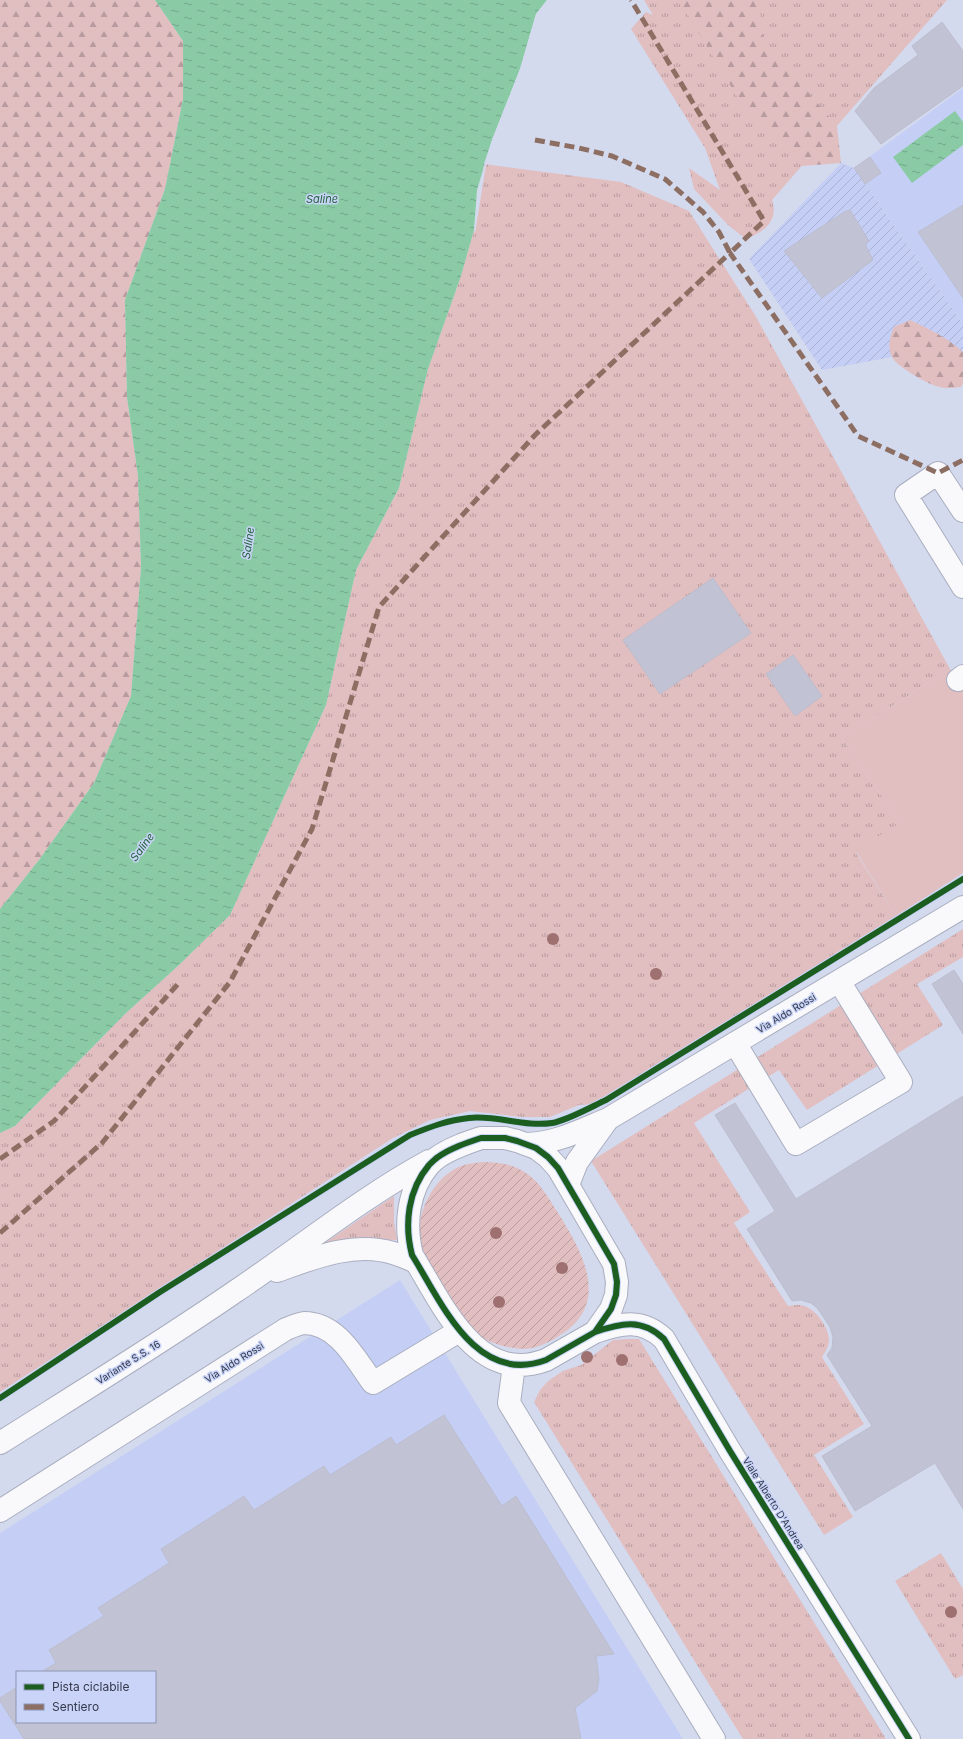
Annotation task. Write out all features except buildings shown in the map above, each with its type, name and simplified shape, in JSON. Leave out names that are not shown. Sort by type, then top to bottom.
[{"type":"street","points":[[963,511],[938,473],[906,495],[963,587]]},
{"type":"street","name":"Via Aldo Rossi","points":[[525,1144],[540,1144],[555,1140],[608,1119],[963,907]]},
{"type":"street","points":[[735,1043],[796,1144],[901,1082],[839,981]]},
{"type":"street","name":"Via Aldo Rossi","points":[[568,1184],[577,1162],[608,1119]]},
{"type":"street","name":"Variante S.S. 16","points":[[0,1443],[163,1339],[255,1278],[395,1180],[437,1157],[468,1142],[481,1138],[505,1138],[525,1144]]},
{"type":"street","points":[[525,1144],[536,1148],[548,1157],[558,1168],[614,1264],[617,1282],[614,1303],[595,1332]]},
{"type":"street","points":[[437,1157],[422,1174],[412,1193],[408,1234],[412,1256],[459,1331],[474,1347],[502,1363],[514,1365],[509,1403],[714,1739]]},
{"type":"street","name":"Variante S.S. 16","points":[[255,1278],[309,1260],[342,1251],[358,1249],[392,1252],[416,1262]]},
{"type":"street","name":"Via Aldo Rossi","points":[[0,1511],[286,1329],[303,1323],[318,1326],[330,1332],[341,1339],[373,1383],[459,1331]]},
{"type":"street","name":"Viale Alberto D'Andrea","points":[[514,1365],[530,1365],[546,1360],[595,1332],[615,1325],[632,1323],[653,1331],[664,1339],[730,1451],[909,1739]]},
{"type":"shaded area","points":[[963,88],[963,324],[854,168]]},
{"type":"shaded area","points":[[841,163],[854,168],[963,324],[963,381],[892,357],[822,370],[749,259]]},
{"type":"shaded area","points":[[400,1280],[683,1739],[0,1739],[0,1533]]},
{"type":"green space","points":[[0,0],[155,0],[183,41],[183,99],[165,189],[125,300],[127,397],[138,476],[141,567],[131,696],[94,783],[39,860],[0,909]]},
{"type":"green space","points":[[644,0],[947,0],[772,200],[774,207],[773,214],[772,220],[768,225],[759,233],[746,239],[728,225],[694,189],[689,168],[720,190],[705,148],[631,29],[646,12],[653,15]]},
{"type":"green space","points":[[679,0],[759,0],[763,39],[837,126],[841,163],[802,166],[747,113]]},
{"type":"green space","points":[[484,164],[621,182],[689,211],[755,315],[950,669],[842,738],[900,823],[856,853],[896,916],[597,1104],[579,1105],[550,1117],[522,1117],[470,1111],[430,1120],[393,1138],[0,1392],[0,1133],[15,1126],[125,1014],[179,965],[230,915],[326,705],[356,570],[399,488],[428,369],[461,276],[474,230]]},
{"type":"green space","points":[[910,320],[931,330],[963,352],[963,383],[961,387],[945,388],[931,384],[912,374],[895,361],[890,353],[890,338],[894,327]]},
{"type":"green space","points":[[950,669],[963,688],[963,873],[896,916],[855,850],[900,823],[842,738]]},
{"type":"green space","points":[[963,929],[963,957],[917,984],[943,1025],[807,1110],[779,1070],[694,1123],[750,1212],[734,1223],[788,1306],[805,1306],[815,1313],[823,1323],[829,1339],[827,1348],[822,1357],[864,1424],[814,1455],[853,1517],[824,1535],[591,1161]]},
{"type":"green space","points":[[483,1162],[500,1163],[511,1166],[526,1173],[536,1181],[544,1191],[576,1243],[583,1260],[589,1292],[585,1307],[577,1321],[558,1337],[545,1344],[526,1349],[507,1347],[488,1341],[478,1334],[451,1301],[433,1271],[421,1244],[419,1233],[420,1222],[427,1200],[433,1190],[448,1173],[468,1164]]},
{"type":"green space","points":[[394,1196],[394,1222],[397,1240],[371,1239],[319,1247]]},
{"type":"green space","points":[[639,1339],[886,1739],[743,1739],[534,1402],[540,1390],[548,1381],[563,1371],[581,1365],[613,1340]]},
{"type":"green space","points":[[941,1553],[963,1589],[963,1675],[955,1679],[895,1581]]},
{"type":"water","name":"Saline","points":[[155,0],[547,0],[536,14],[520,69],[484,164],[474,230],[461,276],[428,369],[399,488],[356,570],[326,705],[230,915],[179,965],[125,1014],[15,1126],[0,1133],[0,909],[39,860],[94,783],[131,696],[141,567],[138,476],[127,397],[125,300],[165,189],[183,99],[183,41]]},
{"type":"water","points":[[955,111],[963,122],[963,145],[912,183],[893,157]]},
{"type":"pier","points":[[547,0],[549,1],[538,15],[521,69],[486,165],[475,233],[477,190],[492,140],[520,69],[536,14]]},
{"type":"marked path","points":[[535,140],[612,156],[665,179],[703,212],[719,232],[730,253],[764,221],[631,0]]},
{"type":"marked path","points":[[0,1233],[102,1143],[230,982],[312,829],[379,607],[535,435],[730,253],[858,436],[938,473],[963,460]]},
{"type":"marked path","points":[[0,1159],[54,1121],[178,984]]},
{"type":"cycle path","points":[[0,1398],[160,1292],[410,1135],[439,1124],[461,1119],[490,1118],[542,1124],[558,1122],[579,1113],[606,1100],[963,879]]},
{"type":"cycle path","points":[[481,1138],[505,1138],[517,1141],[536,1148],[548,1157],[558,1168],[614,1264],[617,1282],[616,1295],[611,1309],[595,1332],[546,1360],[521,1365],[500,1361],[481,1351],[464,1335],[449,1316],[412,1255],[408,1231],[408,1219],[412,1196],[416,1185],[430,1164],[436,1159],[459,1146],[481,1138]]},
{"type":"cycle path","points":[[595,1332],[614,1326],[631,1324],[648,1328],[656,1332],[664,1339],[730,1451],[909,1739]]}]
